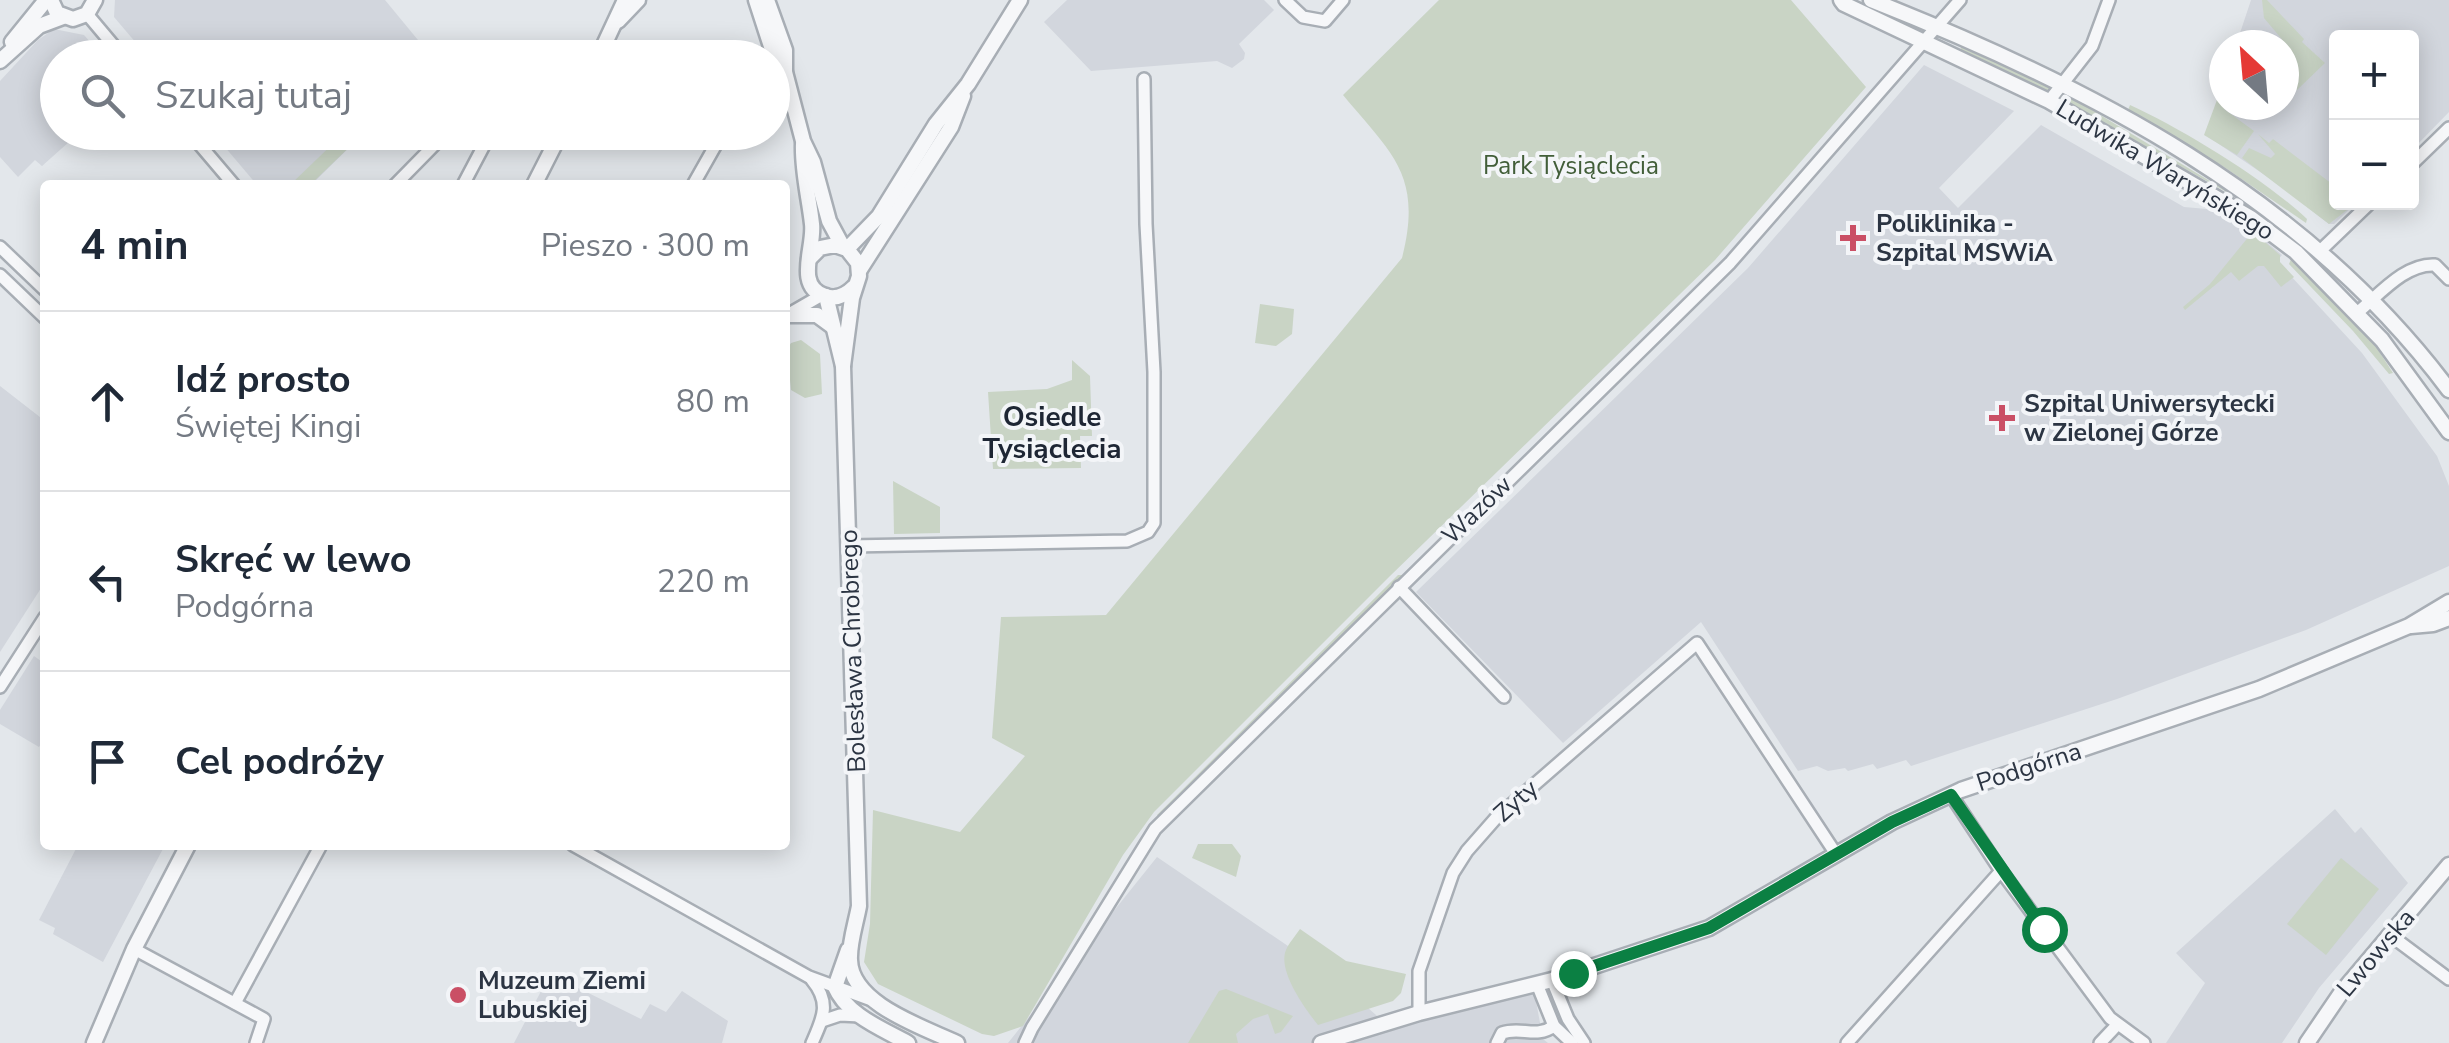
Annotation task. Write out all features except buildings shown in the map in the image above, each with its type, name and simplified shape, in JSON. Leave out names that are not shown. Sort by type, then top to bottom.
[{"type":"street","points":[[0,60],[48,0],[63,17]]},
{"type":"street","points":[[608,40],[625,0]]},
{"type":"street","points":[[617,22],[638,0]]},
{"type":"street","points":[[756,0],[770,40]]},
{"type":"street","points":[[810,260],[820,248],[845,248],[880,216],[936,124],[968,84],[1020,0]]},
{"type":"street","points":[[1285,0],[1303,17],[1325,22],[1343,0]]},
{"type":"street","name":"Ludwika Waryńskiego","points":[[1841,0],[2049,101],[2234,207],[2296,252],[2357,313],[2382,340],[2449,432]]},
{"type":"street","name":"Ludwika Waryńskiego","points":[[1871,0],[2062,84],[2231,181],[2322,250],[2374,300],[2449,390]]},
{"type":"street","name":"Wazów","points":[[1025,1043],[1147,838],[1730,263],[1960,0]]},
{"type":"street","points":[[2049,101],[2092,46],[2110,0]]},
{"type":"street","points":[[772,5],[782,40]]},
{"type":"street","points":[[0,60],[39,26],[63,17],[78,19],[91,7],[112,40]]},
{"type":"street","points":[[850,546],[1118,542],[1148,532],[1154,523],[1157,511],[1144,79]]},
{"type":"street","points":[[790,314],[824,296],[842,296],[854,287],[859,272],[951,127],[968,84]]},
{"type":"street","points":[[790,100],[830,221],[845,248],[854,255],[859,272]]},
{"type":"street","points":[[2419,157],[2449,128]]},
{"type":"street","points":[[804,141],[802,163],[813,226],[807,276],[824,296]]},
{"type":"street","points":[[204,150],[230,180]]},
{"type":"street","points":[[400,180],[429,150]]},
{"type":"street","points":[[466,180],[481,150]]},
{"type":"street","points":[[537,180],[552,150]]},
{"type":"street","points":[[696,180],[713,150]]},
{"type":"street","points":[[2296,252],[2310,254],[2322,250],[2363,210]]},
{"type":"street","points":[[0,247],[40,285]]},
{"type":"street","points":[[2357,313],[2424,264],[2436,265],[2449,278]]},
{"type":"street","points":[[0,275],[40,313]]},
{"type":"street","name":"Bolesława Chrobrego","points":[[854,287],[842,366],[859,906],[850,961],[854,978],[869,1000]]},
{"type":"street","name":"Bolesława Chrobrego","points":[[824,296],[842,366]]},
{"type":"street","points":[[790,316],[817,314],[832,327]]},
{"type":"street","points":[[1399,586],[1504,696]]},
{"type":"street","name":"Podgórna","points":[[1321,1043],[1552,980],[1709,928],[1892,822],[1951,795],[2259,689],[2409,626],[2449,602]]},
{"type":"street","name":"Podgórna","points":[[2409,626],[2449,618]]},
{"type":"street","points":[[0,688],[40,625]]},
{"type":"street","name":"Zyty","points":[[1420,1013],[1420,971],[1448,890],[1467,851],[1484,830],[1697,643],[1836,854]]},
{"type":"street","points":[[1951,795],[2002,871],[2118,1025],[2144,1043]]},
{"type":"street","points":[[94,1043],[134,949],[185,850]]},
{"type":"street","points":[[234,1003],[318,850]]},
{"type":"street","points":[[581,850],[809,977],[869,1000],[956,1043]]},
{"type":"street","name":"Lwowska","points":[[2307,1043],[2335,1001],[2449,865]]},
{"type":"street","points":[[1846,1043],[2002,871]]},
{"type":"street","name":"Bolesława Chrobrego","points":[[835,987],[854,935]]},
{"type":"street","points":[[2390,935],[2449,980]]},
{"type":"street","points":[[134,949],[264,1018],[256,1043]]},
{"type":"street","points":[[809,977],[823,993],[822,1021],[812,1043]]},
{"type":"street","points":[[1552,980],[1584,1043]]},
{"type":"street","points":[[1536,984],[1554,1026],[1572,1043]]},
{"type":"street","points":[[835,987],[844,1003],[860,1016],[908,1043]]},
{"type":"street","points":[[822,1021],[840,1015],[860,1016]]},
{"type":"street","points":[[2100,1043],[2118,1025]]},
{"type":"street","points":[[1500,1038],[1513,1029],[1544,1033],[1554,1026]]},
{"type":"shaded area","points":[[115,0],[385,0],[418,40],[134,40],[114,17]]},
{"type":"shaded area","points":[[1067,0],[1264,0],[1274,10],[1239,44],[1244,59],[1232,68],[1217,61],[1091,71],[1044,22]]},
{"type":"shaded area","points":[[2251,0],[2449,0],[2449,112],[2419,143],[2419,30],[2329,30],[2329,210],[2349,210],[2329,224],[2207,136],[2212,120],[2299,120],[2299,30],[2241,30]]},
{"type":"shaded area","points":[[54,29],[84,35],[88,40],[40,40],[40,150],[60,150],[42,166],[35,160],[18,177],[0,157],[0,81],[38,40]]},
{"type":"shaded area","name":"Szpital Uniwersytecki w Zielonej Górze","points":[[1924,65],[2014,111],[1939,188],[1958,208],[2041,125],[2184,207],[2207,209],[2251,229],[2282,255],[2277,261],[2362,353],[2437,456],[2449,486],[2449,566],[2306,630],[2117,699],[1911,766],[1906,760],[1877,769],[1873,764],[1848,771],[1828,771],[1817,766],[1798,771],[1701,622],[1563,743],[1416,592],[1748,268]]},
{"type":"shaded area","points":[[227,150],[347,150],[316,180],[253,180]]},
{"type":"shaded area","points":[[0,386],[40,417],[40,590],[0,652]]},
{"type":"shaded area","points":[[34,656],[40,660],[39,747],[0,724],[0,710]]},
{"type":"shaded area","points":[[2335,809],[2355,833],[2361,827],[2408,883],[2319,988],[2282,1043],[2166,1043],[2205,983],[2176,953]]},
{"type":"shaded area","points":[[75,850],[162,850],[103,962],[53,934],[55,928],[39,920]]},
{"type":"shaded area","points":[[1157,857],[1332,976],[1385,1023],[1533,985],[1543,1039],[1548,1043],[1008,1043]]},
{"type":"shaded area","points":[[550,974],[641,1019],[650,1004],[666,1012],[682,991],[728,1021],[722,1043],[514,1043]]},
{"type":"green space","name":"Park Tysiąclecia","points":[[1439,0],[1791,0],[1866,87],[1715,260],[1154,812],[1123,855],[1023,1026],[994,1036],[982,1034],[878,984],[864,962],[870,924],[873,810],[960,832],[1025,756],[992,738],[1001,617],[1106,615],[1402,258],[1409,206],[1399,168],[1343,95]]},
{"type":"green space","points":[[2262,0],[2267,0],[2295,30],[2274,30],[2264,18]]},
{"type":"green space","points":[[2299,34],[2302,42],[2325,63],[2299,88]]},
{"type":"green space","points":[[1962,46],[2062,92],[2248,204],[2047,92],[1959,52]]},
{"type":"green space","points":[[2130,105],[2246,172],[2290,204],[2307,219],[2306,223],[2224,167],[2128,110]]},
{"type":"green space","points":[[2210,120],[2239,120],[2254,131],[2237,155],[2204,135]]},
{"type":"green space","points":[[2258,134],[2269,143],[2273,139],[2329,182],[2329,210],[2347,210],[2329,224],[2242,158],[2249,148],[2271,158],[2275,154]]},
{"type":"green space","points":[[326,150],[346,150],[315,180],[295,180]]},
{"type":"green space","points":[[2250,235],[2258,236],[2280,255],[2280,262],[2294,277],[2281,287],[2264,266],[2258,266],[2239,281],[2231,272],[2185,310],[2183,307],[2210,284]]},
{"type":"green space","points":[[2292,257],[2373,342],[2393,373],[2389,374],[2289,264]]},
{"type":"green space","points":[[1260,304],[1294,309],[1292,334],[1276,346],[1255,343]]},
{"type":"green space","points":[[801,340],[820,354],[822,394],[805,398],[791,390],[791,343]]},
{"type":"green space","points":[[1072,360],[1090,376],[1092,436],[1080,436],[1081,468],[993,469],[988,392],[1047,389],[1072,380]]},
{"type":"green space","points":[[893,481],[940,507],[940,533],[894,534]]},
{"type":"green space","points":[[1398,575],[1403,575],[1160,818],[1157,815]]},
{"type":"green space","points":[[1198,844],[1232,844],[1241,856],[1236,877],[1192,858]]},
{"type":"green space","points":[[2341,858],[2379,889],[2326,955],[2287,924]]},
{"type":"green space","points":[[1300,929],[1346,961],[1406,974],[1401,993],[1393,1001],[1318,1025],[1294,990],[1284,959]]},
{"type":"green space","points":[[1226,989],[1293,1016],[1275,1034],[1268,1014],[1253,1019],[1236,1034],[1238,1043],[1188,1043],[1219,991]]},
{"type":"place","name":"Poliklinika - Szpital MSWiA","points":[[1853,238]]},
{"type":"place","name":"Szpital Uniwersytecki w Zielonej Górze","points":[[2002,418]]},
{"type":"place","name":"Muzeum Ziemi Lubuskiej","points":[[458,995]]},
{"type":"district","name":"Osiedle Tysiąclecia","points":[[1052,433]]},
{"type":"route","points":[[1573,973],[1709,928],[1892,822],[1951,795],[2044,929]]}]
